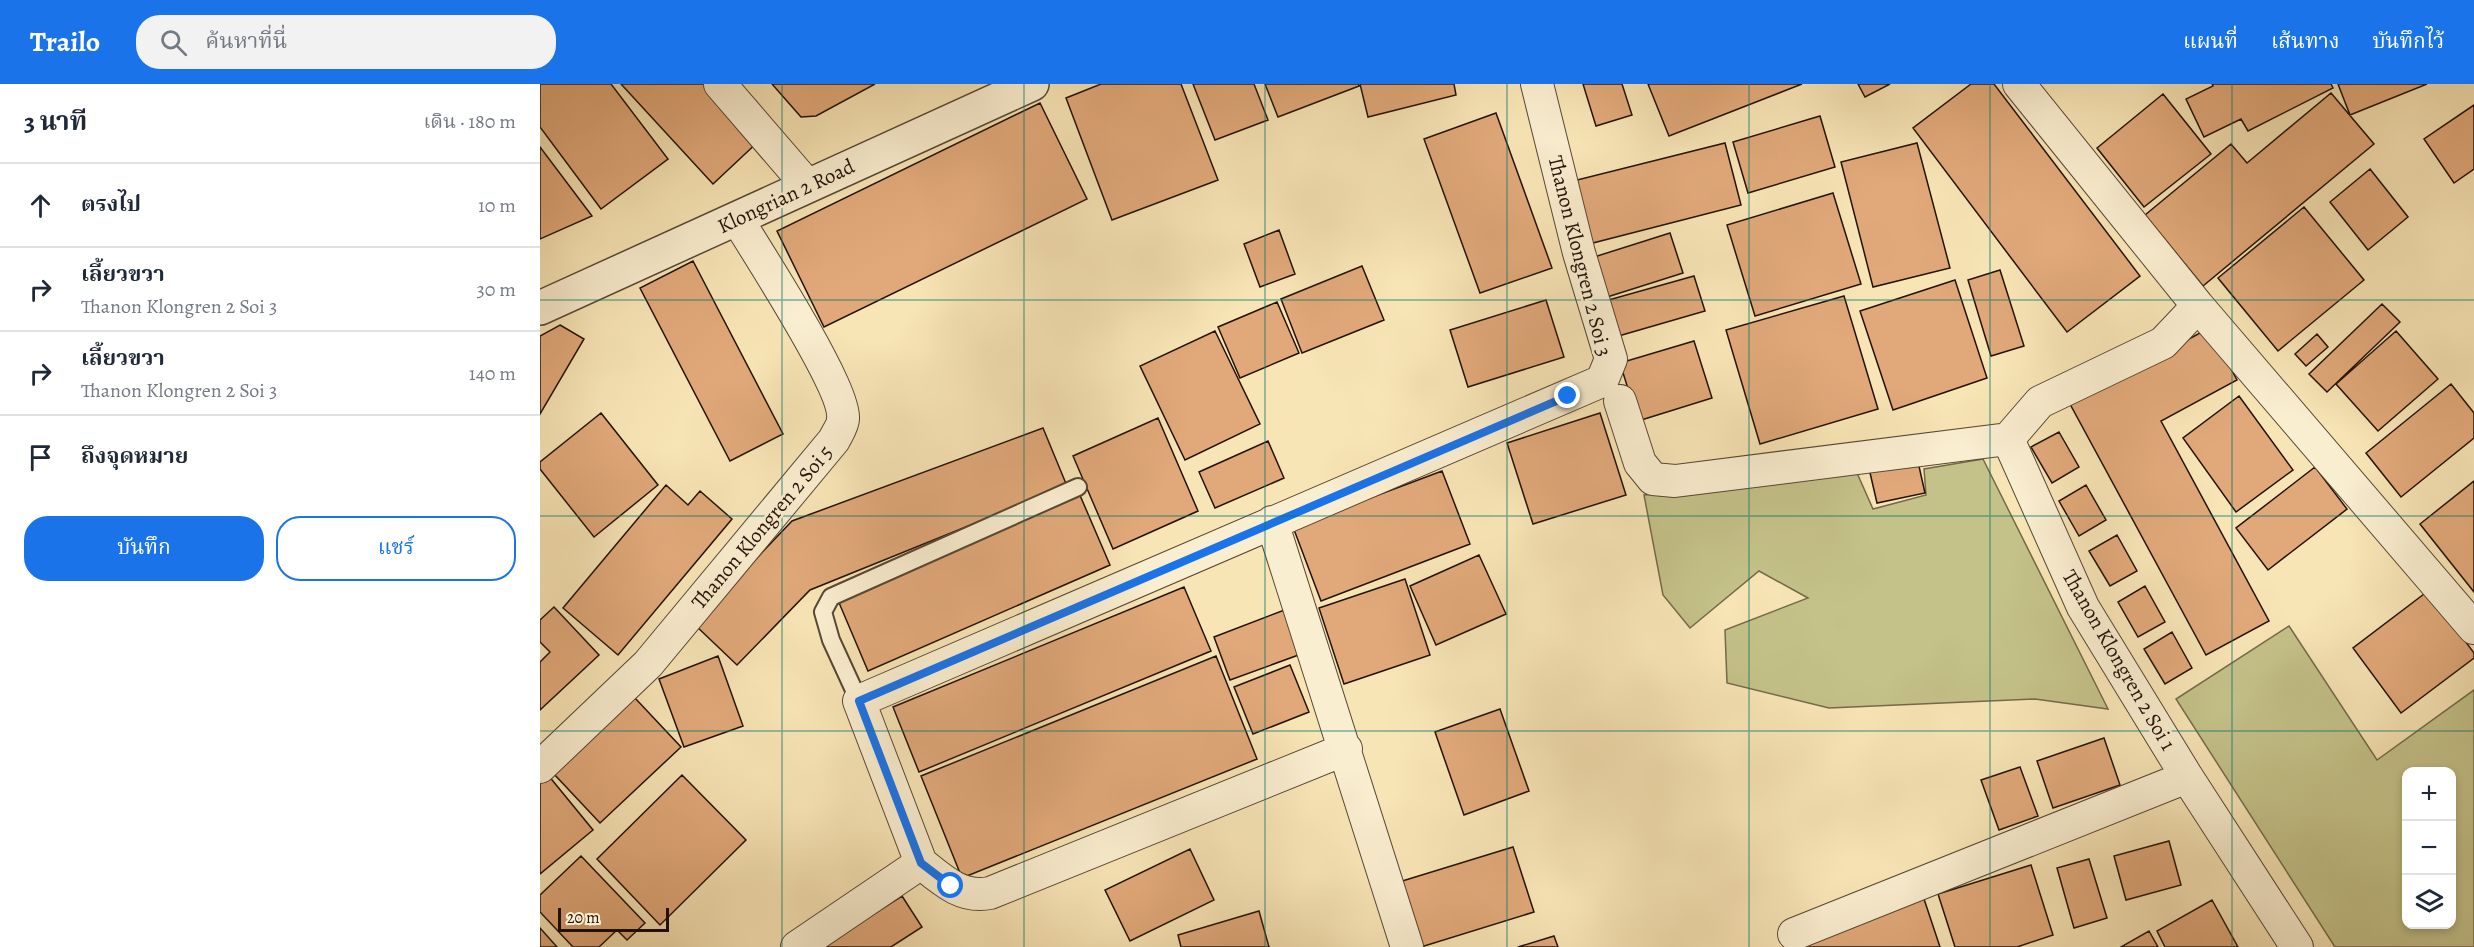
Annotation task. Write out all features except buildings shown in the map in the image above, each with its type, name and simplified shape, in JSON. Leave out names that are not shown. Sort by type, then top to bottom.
[{"type":"street","points":[[720,84],[807,185]]},
{"type":"street","name":"Klongrian 2 Road","points":[[540,309],[1032,84]]},
{"type":"street","name":"Thanon Klongren 2 Soi 3","points":[[859,701],[1602,381],[1611,359],[1579,253],[1537,84]]},
{"type":"street","points":[[2019,84],[2198,306],[2474,628]]},
{"type":"street","name":"Thanon Klongren 2 Soi 5","points":[[540,767],[648,664],[834,440],[843,418],[838,399],[818,355],[737,219]]},
{"type":"street","points":[[1620,401],[1640,463],[1653,479],[1675,481],[2008,439],[2040,402],[2163,343],[2198,306]]},
{"type":"street","name":"Thanon Klongren 2 Soi 1","points":[[2008,439],[2083,607],[2187,777],[2297,947]]},
{"type":"street","points":[[1272,522],[1346,749],[1407,947]]},
{"type":"street","points":[[859,701],[921,863],[951,886],[969,895],[990,892],[1346,749]]},
{"type":"street","points":[[1794,933],[2187,777]]},
{"type":"street","points":[[797,947],[921,863]]},
{"type":"lane","points":[[859,701],[826,626],[823,612],[831,597],[1078,487]]},
{"type":"shaded area","points":[[1983,459],[2108,709],[2035,699],[1829,708],[1727,683],[1725,630],[1808,598],[1759,571],[1690,628],[1663,595],[1644,495],[1857,473],[1873,509],[1926,495],[1924,469]]},
{"type":"shaded area","points":[[2289,626],[2377,760],[2474,690],[2474,947],[2335,947],[2176,699]]},
{"type":"route","points":[[951,886],[921,863],[859,701],[1568,396]]}]
